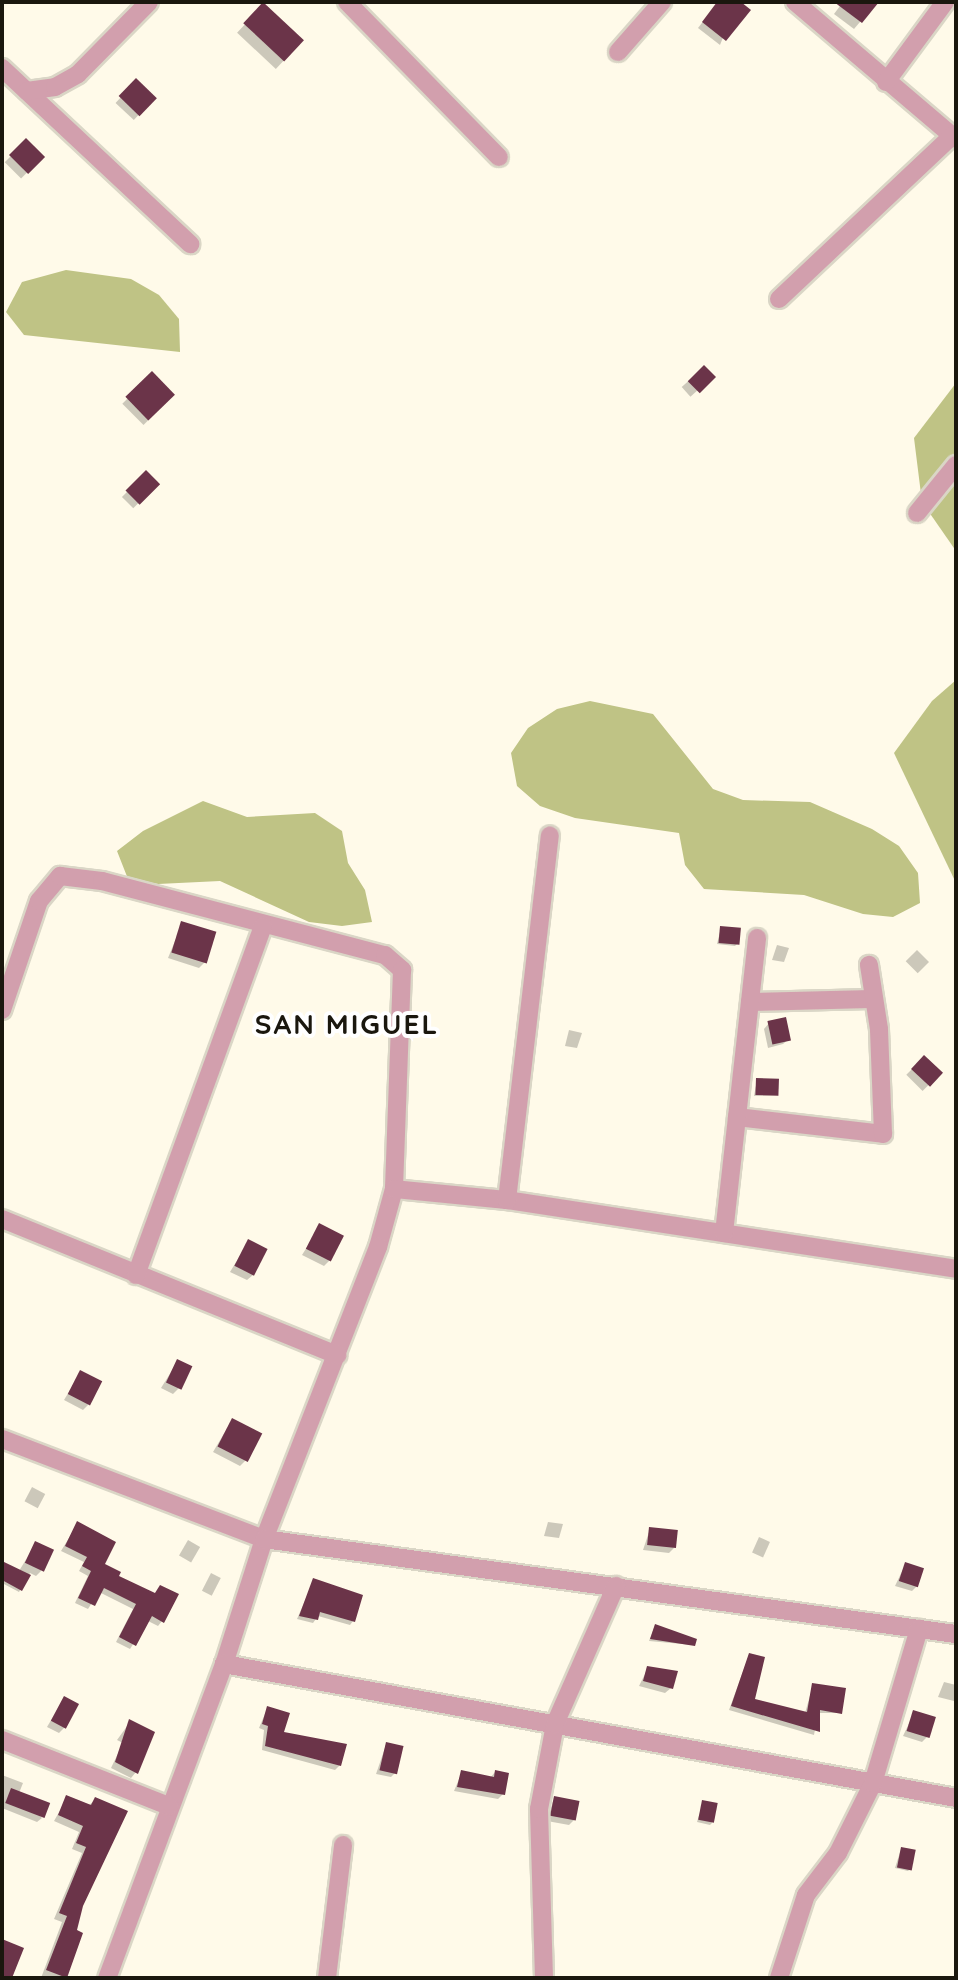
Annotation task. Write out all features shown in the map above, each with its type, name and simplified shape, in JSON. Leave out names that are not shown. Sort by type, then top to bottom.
[{"type":"street","points":[[27,91],[55,87],[78,74],[149,2]]},
{"type":"street","points":[[347,2],[499,157]]},
{"type":"street","points":[[618,52],[662,2]]},
{"type":"street","points":[[779,299],[954,138],[795,2]]},
{"type":"street","points":[[886,82],[945,2]]},
{"type":"street","points":[[2,68],[190,244]]},
{"type":"street","points":[[917,513],[956,465]]},
{"type":"street","points":[[507,1200],[550,836]]},
{"type":"street","points":[[2,1010],[39,901],[60,876],[102,881],[263,926],[385,955],[402,970],[394,1189],[337,1355],[264,1539],[224,1664],[107,1978]]},
{"type":"street","points":[[136,1275],[263,926]]},
{"type":"street","points":[[724,1233],[757,938]]},
{"type":"street","points":[[737,1117],[883,1134],[879,1029],[869,965]]},
{"type":"street","points":[[750,1002],[872,999]]},
{"type":"street","points":[[394,1189],[507,1200],[956,1269]]},
{"type":"street","points":[[2,1219],[337,1355]]},
{"type":"street","points":[[2,1439],[264,1539],[956,1634]]},
{"type":"street","points":[[544,1978],[539,1809],[555,1724],[616,1586]]},
{"type":"street","points":[[779,1978],[806,1895],[838,1853],[873,1783],[919,1629]]},
{"type":"street","points":[[224,1664],[956,1798]]},
{"type":"street","points":[[2,1740],[169,1806]]},
{"type":"street","points":[[327,1978],[343,1845]]},
{"type":"green space","points":[[66,270],[131,279],[159,295],[179,319],[180,352],[24,335],[6,312],[22,282]]},
{"type":"green space","points":[[956,383],[956,551],[922,502],[914,438]]},
{"type":"green space","points":[[956,680],[956,883],[894,753],[932,701]]},
{"type":"green space","points":[[590,701],[653,714],[713,789],[743,800],[810,802],[872,829],[899,846],[918,873],[920,903],[893,917],[863,914],[804,895],[704,889],[685,865],[679,833],[575,818],[540,806],[517,786],[511,753],[528,728],[557,709]]},
{"type":"green space","points":[[203,801],[247,817],[315,813],[342,831],[348,863],[365,890],[372,922],[342,926],[309,922],[220,881],[158,884],[128,879],[117,851],[143,831]]},
{"type":"building","points":[[263,2],[304,40],[284,61],[243,23]]},
{"type":"building","points":[[717,2],[741,2],[751,10],[726,41],[702,22]]},
{"type":"building","points":[[834,2],[879,2],[862,23]]},
{"type":"building","points":[[136,78],[157,98],[139,116],[119,96]]},
{"type":"building","points":[[26,138],[45,157],[28,174],[9,155]]},
{"type":"building","points":[[704,365],[716,377],[700,393],[688,381]]},
{"type":"building","points":[[152,371],[175,395],[148,420],[125,397]]},
{"type":"building","points":[[146,470],[160,484],[140,505],[125,491]]},
{"type":"building","points":[[181,921],[216,932],[207,963],[171,953]]},
{"type":"building","points":[[720,926],[741,928],[739,945],[719,943]]},
{"type":"building","points":[[786,1017],[791,1040],[772,1044],[767,1021]]},
{"type":"building","points":[[924,1055],[943,1073],[930,1087],[911,1069]]},
{"type":"building","points":[[756,1078],[779,1079],[778,1096],[755,1095]]},
{"type":"building","points":[[319,1223],[344,1236],[331,1262],[306,1249]]},
{"type":"building","points":[[248,1239],[268,1249],[254,1276],[234,1266]]},
{"type":"building","points":[[177,1359],[192,1366],[181,1390],[166,1383]]},
{"type":"building","points":[[80,1370],[102,1381],[90,1405],[68,1394]]},
{"type":"building","points":[[232,1418],[262,1433],[248,1462],[217,1447]]},
{"type":"building","points":[[77,1521],[116,1542],[105,1564],[121,1572],[119,1576],[155,1593],[160,1585],[179,1594],[164,1623],[152,1616],[136,1646],[119,1637],[136,1604],[104,1588],[95,1606],[78,1598],[91,1571],[82,1566],[87,1557],[65,1546]]},
{"type":"building","points":[[649,1527],[678,1530],[676,1548],[647,1545]]},
{"type":"building","points":[[35,1541],[54,1550],[44,1572],[25,1563]]},
{"type":"building","points":[[2,1561],[31,1575],[22,1591],[2,1580]]},
{"type":"building","points":[[905,1562],[924,1568],[918,1587],[899,1581]]},
{"type":"building","points":[[313,1578],[363,1595],[355,1622],[320,1612],[318,1620],[299,1616]]},
{"type":"building","points":[[655,1624],[697,1639],[695,1646],[650,1639]]},
{"type":"building","points":[[749,1653],[765,1657],[755,1699],[807,1712],[812,1683],[846,1688],[842,1714],[820,1710],[820,1732],[731,1706]]},
{"type":"building","points":[[647,1666],[678,1671],[673,1689],[643,1681]]},
{"type":"building","points":[[64,1696],[79,1704],[66,1729],[51,1721]]},
{"type":"building","points":[[267,1706],[290,1713],[284,1732],[347,1744],[341,1766],[265,1746],[268,1726],[262,1724]]},
{"type":"building","points":[[913,1710],[936,1717],[930,1738],[907,1731]]},
{"type":"building","points":[[129,1719],[155,1732],[138,1774],[115,1762]]},
{"type":"building","points":[[386,1742],[404,1746],[397,1774],[379,1770]]},
{"type":"building","points":[[461,1770],[494,1777],[495,1770],[509,1773],[505,1795],[457,1787]]},
{"type":"building","points":[[11,1788],[50,1803],[44,1818],[5,1803]]},
{"type":"building","points":[[66,1795],[91,1805],[95,1797],[128,1811],[83,1906],[77,1930],[83,1933],[67,1978],[46,1970],[67,1916],[59,1913],[86,1847],[76,1843],[83,1826],[58,1815]]},
{"type":"building","points":[[554,1796],[580,1801],[576,1821],[550,1816]]},
{"type":"building","points":[[702,1800],[718,1803],[714,1823],[698,1820]]},
{"type":"building","points":[[901,1847],[916,1850],[912,1870],[897,1868]]},
{"type":"building","points":[[2,1939],[24,1948],[12,1978],[2,1978]]},
{"type":"district","name":"SAN MIGUEL","points":[[347,1024]]}]
